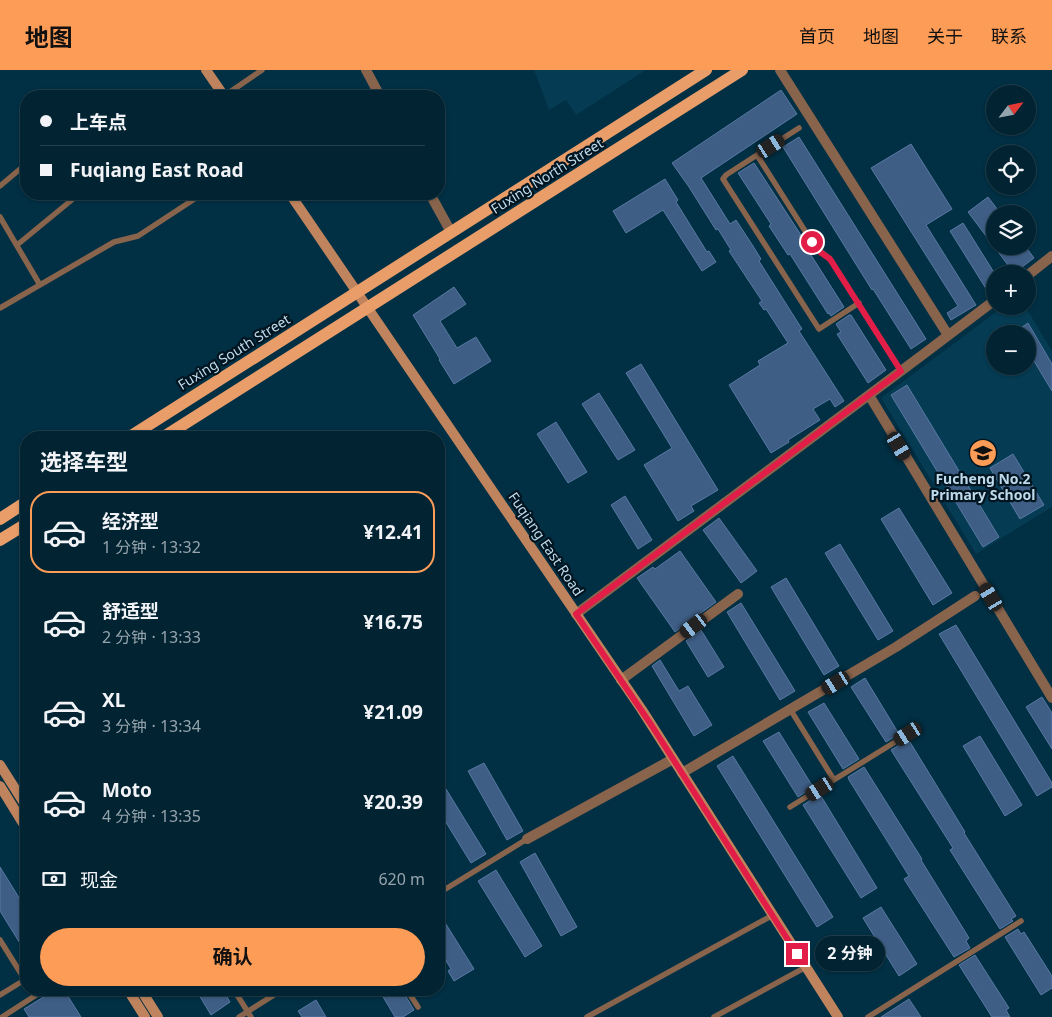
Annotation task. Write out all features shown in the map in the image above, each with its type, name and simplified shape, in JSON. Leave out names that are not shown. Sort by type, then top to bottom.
[{"type":"main road","name":"Fuxing North Street","points":[[357,292],[706,70]]},
{"type":"main road","name":"Fuxing North Street","points":[[368,307],[742,70]]},
{"type":"main road","name":"Fuxing South Street","points":[[139,431],[357,292]]},
{"type":"main road","points":[[173,431],[368,307]]},
{"type":"main road","points":[[0,519],[20,506]]},
{"type":"main road","points":[[0,540],[20,528]]},
{"type":"street","points":[[206,70],[220,90]]},
{"type":"street","points":[[366,70],[377,90]]},
{"type":"street","points":[[780,70],[948,335]]},
{"type":"street","name":"Fuqiang East Road","points":[[294,200],[621,680],[838,1017]]},
{"type":"street","points":[[433,200],[451,232]]},
{"type":"street","points":[[1036,269],[1052,256]]},
{"type":"street","points":[[576,614],[986,307]]},
{"type":"street","points":[[869,395],[1052,698]]},
{"type":"street","points":[[621,680],[738,594]]},
{"type":"street","points":[[682,773],[896,647],[975,596]]},
{"type":"street","points":[[527,839],[673,759]]},
{"type":"street","points":[[0,764],[20,796]]},
{"type":"street","points":[[0,786],[20,818]]},
{"type":"street","points":[[132,996],[144,1017]]},
{"type":"street","points":[[145,996],[158,1017]]},
{"type":"lane","points":[[233,90],[262,70]]},
{"type":"lane","points":[[799,128],[726,175],[723,179],[819,329],[858,303]]},
{"type":"lane","points":[[757,155],[812,242],[820,252],[830,259],[901,371]]},
{"type":"lane","points":[[0,186],[20,169]]},
{"type":"lane","points":[[17,245],[72,200]]},
{"type":"lane","points":[[0,308],[114,242],[138,236],[193,200]]},
{"type":"lane","points":[[0,216],[40,285]]},
{"type":"lane","points":[[790,710],[834,780]]},
{"type":"lane","points":[[790,807],[908,734]]},
{"type":"lane","points":[[445,889],[527,839]]},
{"type":"lane","points":[[587,1017],[773,915]]},
{"type":"lane","points":[[868,1017],[1022,921]]},
{"type":"lane","points":[[0,940],[20,970]]},
{"type":"lane","points":[[714,1017],[806,966]]},
{"type":"lane","points":[[0,995],[20,983]]},
{"type":"lane","points":[[2,1017],[35,996]]},
{"type":"lane","points":[[238,996],[250,1014]]},
{"type":"lane","points":[[239,1017],[250,1014],[274,996]]},
{"type":"lane","points":[[411,996],[418,1008]]},
{"type":"shaded area","points":[[534,70],[646,70],[576,115],[566,100],[549,110]]},
{"type":"shaded area","name":"Fucheng No.2 Primary School","points":[[992,315],[1030,315],[1052,351],[1052,507],[976,554],[881,398]]},
{"type":"building","points":[[781,90],[797,114],[701,178],[730,224],[736,220],[753,246],[761,259],[759,261],[802,329],[799,331],[844,401],[835,407],[830,399],[813,409],[820,420],[771,453],[729,385],[760,365],[758,361],[788,343],[766,309],[764,310],[759,303],[762,301],[729,251],[731,250],[718,229],[716,230],[672,163]]},
{"type":"building","points":[[799,137],[926,339],[911,349],[783,147]]},
{"type":"building","points":[[911,144],[952,209],[926,225],[976,305],[951,320],[947,313],[958,306],[871,168]]},
{"type":"building","points":[[754,163],[801,235],[799,236],[844,307],[831,316],[769,226],[771,224],[738,173]]},
{"type":"building","points":[[665,179],[678,200],[676,202],[707,252],[709,251],[716,262],[702,271],[663,210],[626,233],[613,211]]},
{"type":"building","points":[[988,197],[994,205],[986,205],[986,236],[968,212]]},
{"type":"building","points":[[963,223],[989,265],[986,265],[986,289],[950,231]]},
{"type":"building","points":[[1000,255],[1032,255],[1034,258],[1025,265],[1008,265]]},
{"type":"building","points":[[454,287],[466,304],[440,321],[457,348],[476,337],[491,361],[454,384],[413,315]]},
{"type":"building","points":[[851,315],[886,370],[868,383],[837,334],[841,332],[836,324]]},
{"type":"building","points":[[1036,337],[1052,364],[1052,391],[1036,364]]},
{"type":"building","points":[[641,364],[718,490],[691,506],[694,511],[678,521],[644,465],[672,448],[626,373]]},
{"type":"building","points":[[907,385],[999,537],[983,547],[891,395]]},
{"type":"building","points":[[599,393],[635,450],[618,460],[582,404]]},
{"type":"building","points":[[556,422],[587,472],[568,483],[537,434]]},
{"type":"building","points":[[1013,454],[1044,505],[1020,519],[990,468]]},
{"type":"building","points":[[625,496],[652,540],[638,549],[611,505]]},
{"type":"building","points":[[899,508],[952,593],[933,605],[881,519]]},
{"type":"building","points":[[719,518],[757,571],[741,583],[703,530]]},
{"type":"building","points":[[840,544],[893,631],[878,640],[825,553]]},
{"type":"building","points":[[680,551],[716,602],[675,632],[637,578],[653,567],[655,569]]},
{"type":"building","points":[[786,578],[839,666],[824,675],[771,587]]},
{"type":"building","points":[[741,603],[795,691],[780,700],[727,612]]},
{"type":"building","points":[[956,625],[1052,783],[1052,787],[1037,796],[939,634]]},
{"type":"building","points":[[701,630],[724,667],[708,677],[686,641]]},
{"type":"building","points":[[660,660],[679,691],[688,686],[712,725],[694,736],[652,666]]},
{"type":"building","points":[[865,678],[899,734],[886,742],[851,687]]},
{"type":"building","points":[[1042,697],[1052,713],[1052,749],[1026,707]]},
{"type":"building","points":[[824,703],[859,759],[843,769],[808,712]]},
{"type":"building","points":[[779,732],[813,787],[798,797],[763,741]]},
{"type":"building","points":[[980,736],[1022,805],[1005,816],[963,746]]},
{"type":"building","points":[[904,742],[906,744],[910,742],[1016,916],[1011,919],[1013,921],[1000,929],[950,850],[953,848],[891,750]]},
{"type":"building","points":[[733,756],[833,917],[817,927],[717,766]]},
{"type":"building","points":[[484,763],[523,831],[507,840],[468,771]]},
{"type":"building","points":[[864,767],[969,938],[966,941],[970,948],[954,957],[904,879],[909,876],[849,780],[848,777]]},
{"type":"building","points":[[445,790],[486,854],[471,863],[445,821]]},
{"type":"building","points":[[818,795],[819,797],[821,796],[877,888],[861,898],[803,805]]},
{"type":"building","points":[[535,853],[577,927],[561,936],[520,862]]},
{"type":"building","points":[[0,867],[20,899],[20,943],[0,911]]},
{"type":"building","points":[[496,870],[542,946],[525,957],[478,881]]},
{"type":"building","points":[[881,907],[917,964],[899,976],[863,918]]},
{"type":"building","points":[[445,923],[474,969],[454,981],[448,971],[451,969],[445,959]]},
{"type":"building","points":[[1018,929],[1021,934],[1024,932],[1052,976],[1052,988],[1041,995],[1005,937]]},
{"type":"building","points":[[975,955],[1009,1008],[1006,1010],[1010,1017],[992,1017],[959,965]]},
{"type":"building","points":[[45,996],[68,996],[81,1017],[29,1017],[24,1009]]},
{"type":"building","points":[[200,996],[226,996],[230,1002],[211,1015]]},
{"type":"building","points":[[383,996],[406,996],[414,1010],[403,1017],[395,1017]]},
{"type":"building","points":[[909,999],[921,1017],[881,1017]]},
{"type":"building","points":[[316,1000],[326,1017],[302,1017],[298,1011]]},
{"type":"place","name":"Fucheng No.2 Primary School","points":[[983,453]]},
{"type":"route","points":[[797,954],[652,726],[576,614],[901,371],[830,259],[820,252],[812,242]]}]
